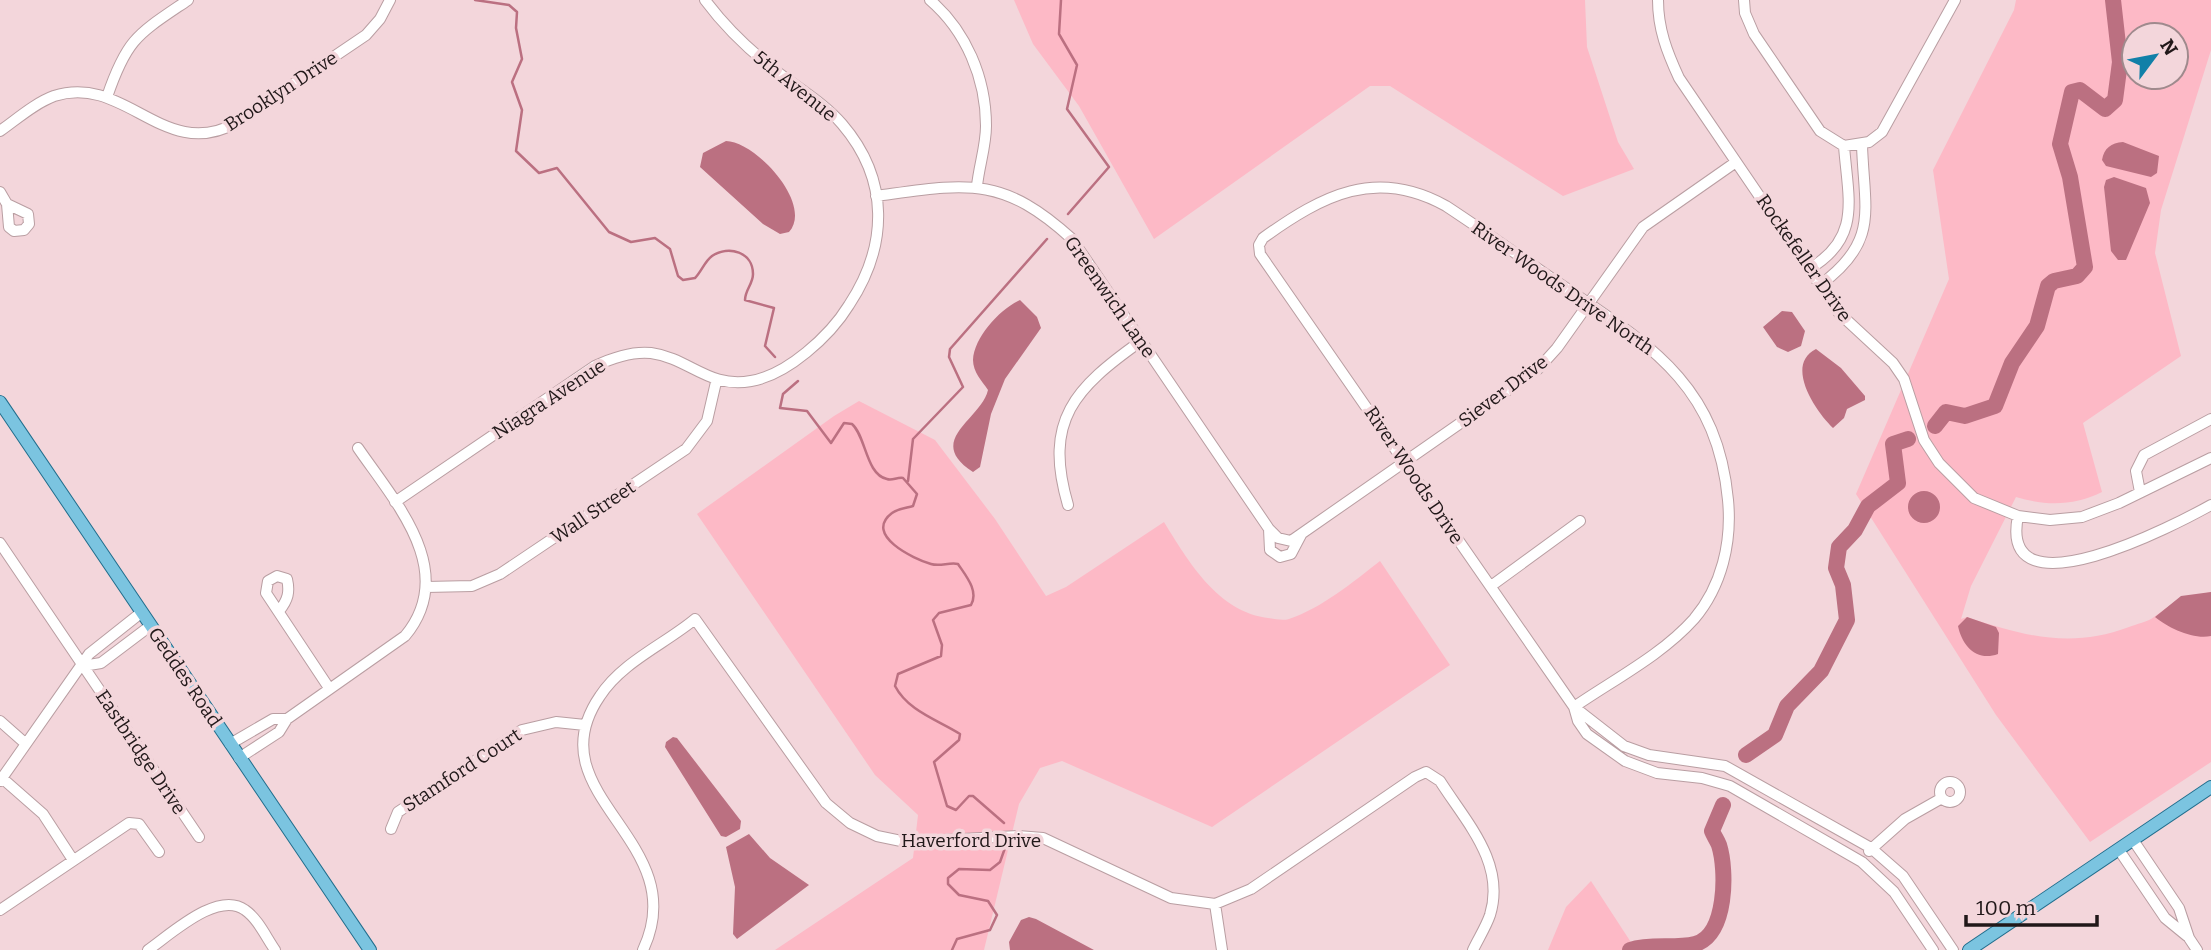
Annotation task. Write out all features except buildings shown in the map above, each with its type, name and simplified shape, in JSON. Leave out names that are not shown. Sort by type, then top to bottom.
[{"type":"main road","name":"Geddes Road","points":[[0,402],[370,950]]},
{"type":"main road","points":[[1969,950],[2211,787]]},
{"type":"street","points":[[107,97],[128,46],[188,0]]},
{"type":"street","name":"Brooklyn Drive","points":[[0,131],[54,96],[77,93],[107,97],[151,121],[178,131],[201,135],[215,133],[236,123],[366,35],[380,19],[390,0]]},
{"type":"street","name":"5th Avenue","points":[[705,0],[743,43],[842,125],[870,169],[876,196],[876,248],[862,286],[845,313],[796,362],[780,372],[743,383],[716,382]]},
{"type":"street","points":[[930,0],[947,15],[967,45],[980,80],[986,126],[977,186]]},
{"type":"street","name":"Rockefeller Drive","points":[[1658,0],[1658,19],[1665,47],[1679,78],[1839,313],[1894,363],[1904,379],[1924,440],[1939,463],[1974,498],[2018,516],[2050,520],[2082,517],[2211,458]]},
{"type":"street","points":[[1744,0],[1745,13],[1754,34],[1821,131],[1844,146],[1862,145],[1876,138],[1886,126],[1955,0]]},
{"type":"street","points":[[1820,285],[1847,264],[1856,250],[1866,219],[1862,145]]},
{"type":"street","points":[[1809,270],[1832,254],[1842,242],[1848,225],[1844,146]]},
{"type":"street","name":"Siever Drive","points":[[1286,540],[1301,534],[1538,369],[1557,348],[1643,227],[1737,162]]},
{"type":"street","points":[[1846,175],[1863,173]]},
{"type":"street","name":"Greenwich Lane","points":[[876,196],[932,186],[977,186],[1025,203],[1072,239],[1269,529],[1278,538],[1286,540]]},
{"type":"street","name":"River Woods Drive North","points":[[1260,242],[1318,203],[1338,194],[1369,187],[1401,188],[1446,206],[1653,349],[1695,398],[1711,426],[1721,457],[1730,526],[1718,577],[1694,618],[1669,641],[1574,706]]},
{"type":"street","points":[[0,192],[8,204]]},
{"type":"street","name":"River Woods Drive","points":[[1260,242],[1260,254],[1574,706],[1625,746],[1649,755],[1725,766],[1871,848],[1903,876],[1953,950]]},
{"type":"street","points":[[1842,242],[1856,250]]},
{"type":"street","points":[[1068,505],[1059,476],[1059,453],[1063,426],[1071,407],[1092,377],[1141,341]]},
{"type":"street","name":"Niagra Avenue","points":[[395,502],[595,366],[616,357],[652,353],[672,359],[716,382]]},
{"type":"street","name":"Wall Street","points":[[426,587],[472,586],[500,574],[686,449],[707,421],[716,382]]},
{"type":"street","points":[[2140,492],[2136,471],[2144,455],[2211,419]]},
{"type":"street","points":[[239,758],[279,732],[287,719],[329,688],[405,636],[419,612],[428,573],[421,547],[395,502],[358,448]]},
{"type":"street","points":[[2018,516],[2015,533],[2021,548],[2038,560],[2059,563],[2116,551],[2211,505]]},
{"type":"street","points":[[1491,586],[1580,521]]},
{"type":"street","name":"Greenwich Lane","points":[[1269,529],[1270,550],[1280,557]]},
{"type":"street","name":"Siever Drive","points":[[1280,557],[1291,554],[1301,534]]},
{"type":"street","name":"Eastbridge Drive","points":[[0,543],[199,838]]},
{"type":"street","points":[[279,611],[329,688]]},
{"type":"street","points":[[73,860],[43,814],[1,779],[89,654],[142,612]]},
{"type":"street","name":"Haverford Drive","points":[[585,725],[598,698],[613,680],[695,618],[826,803],[860,829],[906,842],[1018,836],[1043,838],[1171,898],[1215,904]]},
{"type":"street","points":[[83,666],[101,663],[150,626]]},
{"type":"street","name":"River Woods Drive","points":[[1574,706],[1578,721],[1587,734],[1625,761],[1657,773],[1702,778],[1730,786],[1862,862],[1894,892],[1933,950]]},
{"type":"street","points":[[230,744],[273,719],[287,719]]},
{"type":"street","points":[[0,721],[26,744]]},
{"type":"street","name":"Stamford Court","points":[[391,829],[398,811],[522,730],[556,722],[585,725]]},
{"type":"street","points":[[585,725],[585,756],[591,780],[640,856],[652,884],[653,919],[643,950]]},
{"type":"street","points":[[1222,950],[1215,904],[1251,889],[1426,772],[1440,781],[1482,844],[1490,862],[1494,897],[1490,917],[1473,950]]},
{"type":"street","points":[[1862,862],[1871,848],[1905,819],[1942,798]]},
{"type":"street","points":[[0,909],[133,822],[142,826],[159,852]]},
{"type":"street","points":[[2133,840],[2179,908],[2189,938],[2197,950]]},
{"type":"street","points":[[2119,850],[2165,918],[2189,938]]},
{"type":"street","points":[[148,950],[209,909],[229,903],[248,912],[275,950]]},
{"type":"shaded area","points":[[1014,0],[1585,0],[1587,47],[1618,142],[1634,169],[1563,196],[1390,86],[1370,86],[1154,239],[1079,106],[1033,44]]},
{"type":"shaded area","points":[[2016,0],[2211,0],[2211,50],[2161,210],[2155,253],[2181,356],[2083,423],[2102,492],[2081,500],[2060,503],[2016,497],[1971,586],[1961,619],[1967,617],[2008,630],[2048,637],[2087,637],[2108,634],[2145,622],[2180,600],[2211,592],[2211,762],[2090,842],[1996,715],[1856,494],[1949,279],[1933,170],[2014,10]]},
{"type":"shaded area","points":[[726,141],[752,151],[778,176],[794,206],[795,220],[789,232],[780,234],[763,224],[700,167],[703,153]]},
{"type":"shaded area","points":[[2123,142],[2159,156],[2157,173],[2151,177],[2106,166],[2102,160],[2106,149]]},
{"type":"shaded area","points":[[2114,177],[2146,188],[2150,203],[2126,260],[2118,260],[2111,251],[2104,187],[2106,180]]},
{"type":"shaded area","points":[[1020,300],[1037,317],[1041,328],[1005,379],[991,414],[980,467],[973,472],[959,461],[954,450],[954,440],[988,390],[974,368],[974,351],[989,325],[1004,310]]},
{"type":"shaded area","points":[[1782,311],[1792,312],[1805,331],[1801,346],[1788,352],[1777,347],[1763,327]]},
{"type":"shaded area","points":[[1816,349],[1841,368],[1865,396],[1865,400],[1847,409],[1844,418],[1833,428],[1812,400],[1803,377],[1807,356]]},
{"type":"shaded area","points":[[859,401],[935,440],[995,519],[1046,596],[1066,587],[1164,522],[1194,568],[1219,595],[1250,614],[1278,620],[1287,620],[1313,608],[1337,594],[1380,561],[1450,665],[1212,827],[1062,761],[1040,768],[1019,804],[984,950],[775,950],[913,858],[918,815],[875,775],[697,514]]},
{"type":"shaded area","points":[[1924,491],[1935,496],[1940,507],[1935,518],[1924,523],[1913,518],[1908,507],[1913,496]]},
{"type":"shaded area","points":[[2211,592],[2211,636],[2182,632],[2155,617],[2181,596]]},
{"type":"shaded area","points":[[1967,617],[1996,627],[1999,633],[1998,654],[1983,656],[1967,646],[1958,626]]},
{"type":"shaded area","points":[[673,737],[677,738],[741,821],[740,829],[726,837],[721,836],[665,747],[666,742]]},
{"type":"shaded area","points":[[749,834],[770,858],[809,885],[737,939],[733,934],[735,887],[726,847]]},
{"type":"shaded area","points":[[1591,881],[1636,950],[1548,950],[1566,907]]},
{"type":"shaded area","points":[[1029,917],[1094,950],[1010,950],[1009,942],[1021,920]]},
{"type":"waterway","points":[[475,0],[509,5],[517,12],[516,28],[522,59],[512,82],[522,110],[516,151],[539,173],[557,168],[609,232],[631,242],[655,238],[670,249],[678,276],[683,280],[695,278],[710,258],[719,253],[732,251],[745,256],[752,266],[753,274],[745,300],[774,308],[765,346],[775,357]]},
{"type":"waterway","points":[[1061,0],[1059,34],[1077,65],[1067,109],[1109,167],[1068,214]]},
{"type":"waterway","points":[[1935,426],[1946,412],[1965,416],[1995,406],[2012,363],[2037,326],[2048,286],[2054,281],[2077,276],[2085,267],[2070,177],[2060,144],[2072,92],[2080,90],[2105,109],[2115,100],[2120,62],[2113,0]]},
{"type":"waterway","points":[[908,481],[913,439],[963,387],[949,357],[950,349],[1047,239]]},
{"type":"waterway","points":[[798,381],[783,394],[780,408],[807,411],[831,443],[844,423],[852,424],[870,463],[880,476],[891,480],[903,478],[917,494],[913,506],[894,512],[885,521],[883,530],[887,537],[894,545],[923,561],[934,565],[958,564],[970,584],[973,594],[971,605],[939,613],[933,620],[942,645],[941,656],[898,674],[895,686],[915,708],[960,734],[959,740],[934,762],[947,806],[956,810],[969,796],[973,796],[1004,823]]},
{"type":"waterway","points":[[1746,755],[1775,735],[1787,706],[1821,671],[1847,620],[1843,585],[1836,568],[1839,547],[1855,530],[1868,506],[1898,483],[1893,444],[1908,439]]},
{"type":"waterway","points":[[1630,950],[1695,944],[1706,938],[1713,929],[1722,901],[1723,870],[1719,845],[1712,831],[1723,805]]},
{"type":"waterway","points":[[952,950],[957,939],[990,930],[997,915],[988,901],[959,895],[948,884],[948,878],[959,869],[990,870],[1000,862],[1005,848]]}]
